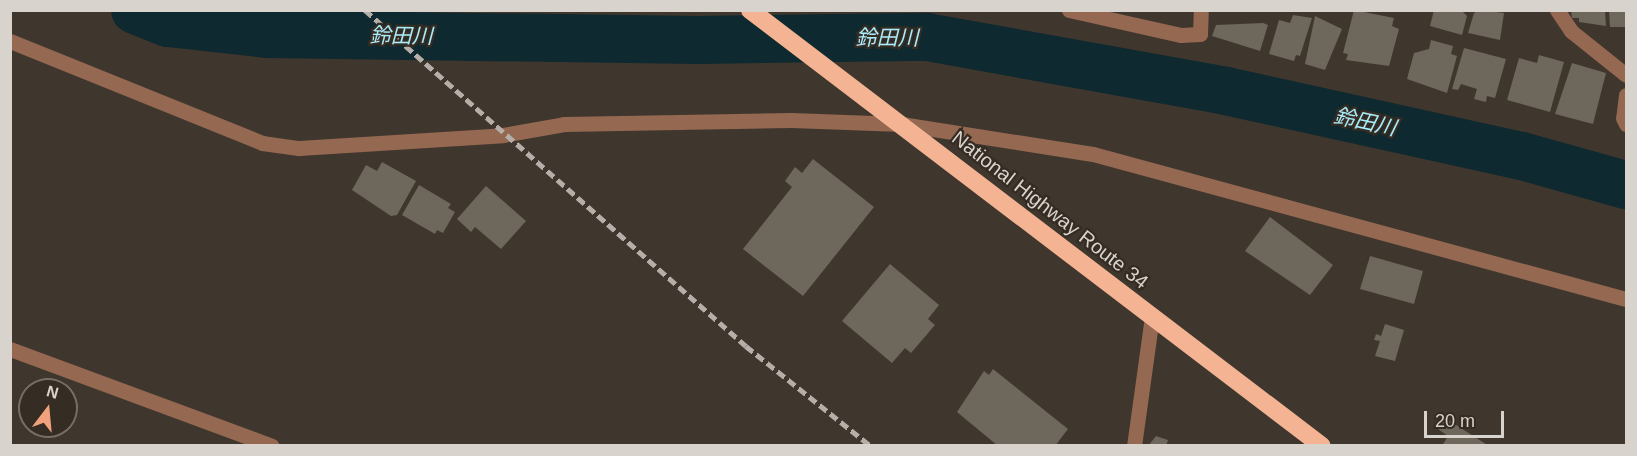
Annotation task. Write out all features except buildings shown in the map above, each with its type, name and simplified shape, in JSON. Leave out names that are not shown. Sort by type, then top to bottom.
[{"type":"highway","name":"National Highway Route 34","points":[[750,10],[1322,446]]},
{"type":"street","points":[[1069,10],[1181,35],[1200,34],[1201,10]]},
{"type":"street","points":[[1557,10],[1571,31],[1626,75]]},
{"type":"street","points":[[10,41],[262,143],[298,148],[503,135],[564,124],[894,118],[1093,154],[1626,299]]},
{"type":"street","points":[[1626,95],[1623,118],[1626,124]]},
{"type":"street","points":[[1134,446],[1152,317]]},
{"type":"street","points":[[10,349],[272,446]]},
{"type":"waterway","name":"鈴田川","points":[[135,10],[168,23],[268,34],[698,40],[927,37],[1226,91],[1522,156],[1626,185]]},
{"type":"railway","points":[[365,10],[746,346],[871,446]]}]
